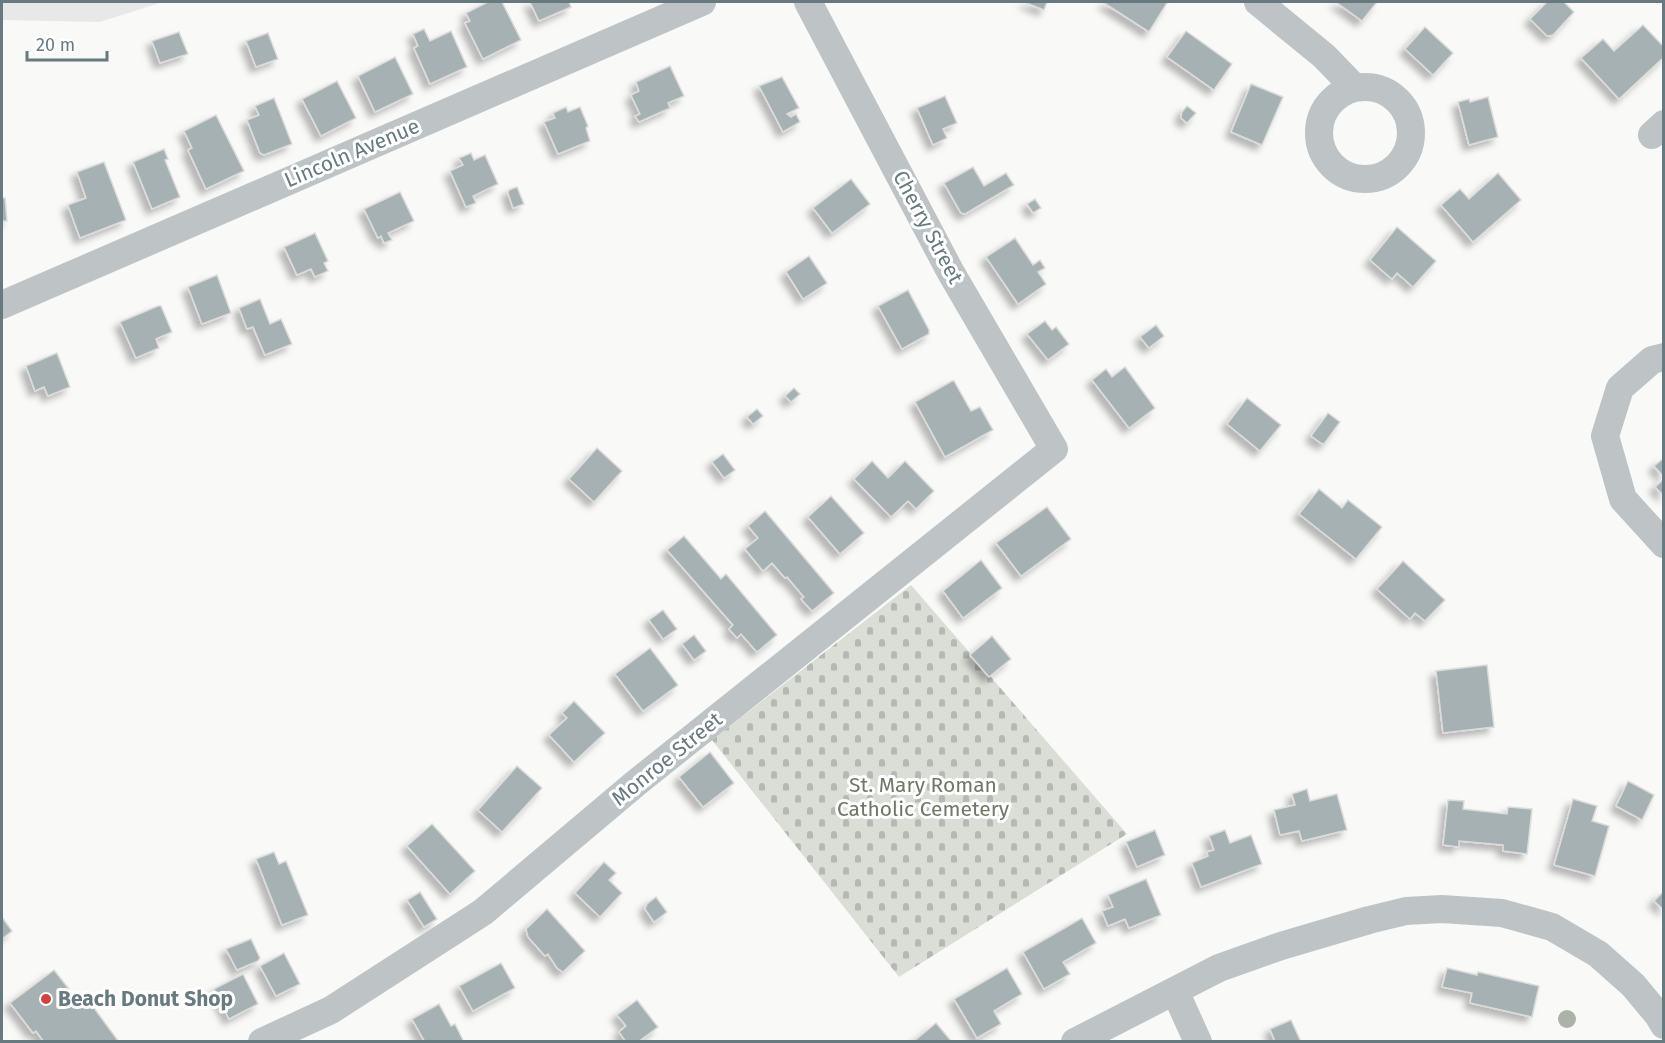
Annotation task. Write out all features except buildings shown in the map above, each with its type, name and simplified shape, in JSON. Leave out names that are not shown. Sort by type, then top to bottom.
[{"type":"street","name":"Lincoln Avenue","points":[[2,305],[702,2]]},
{"type":"street","name":"Cherry Street","points":[[808,2],[950,271],[1054,449]]},
{"type":"street","points":[[1258,2],[1324,56],[1354,87]]},
{"type":"street","points":[[1664,357],[1652,360],[1620,388],[1605,436],[1623,499],[1664,544]]},
{"type":"street","name":"Monroe Street","points":[[262,1041],[331,1010],[483,912],[672,754],[1054,449]]},
{"type":"street","points":[[1075,1041],[1219,968],[1281,946],[1406,911],[1442,909],[1502,913],[1552,927],[1598,954],[1633,985],[1664,1025]]},
{"type":"street","points":[[1175,991],[1198,1041]]},
{"type":"shaded area","points":[[2,2],[163,2],[100,22],[2,20]]},
{"type":"green space","name":"St. Mary Roman Catholic Cemetery","points":[[911,585],[1127,834],[899,977],[712,740]]},
{"type":"place","name":"Beach Donut Shop","points":[[46,999]]}]
